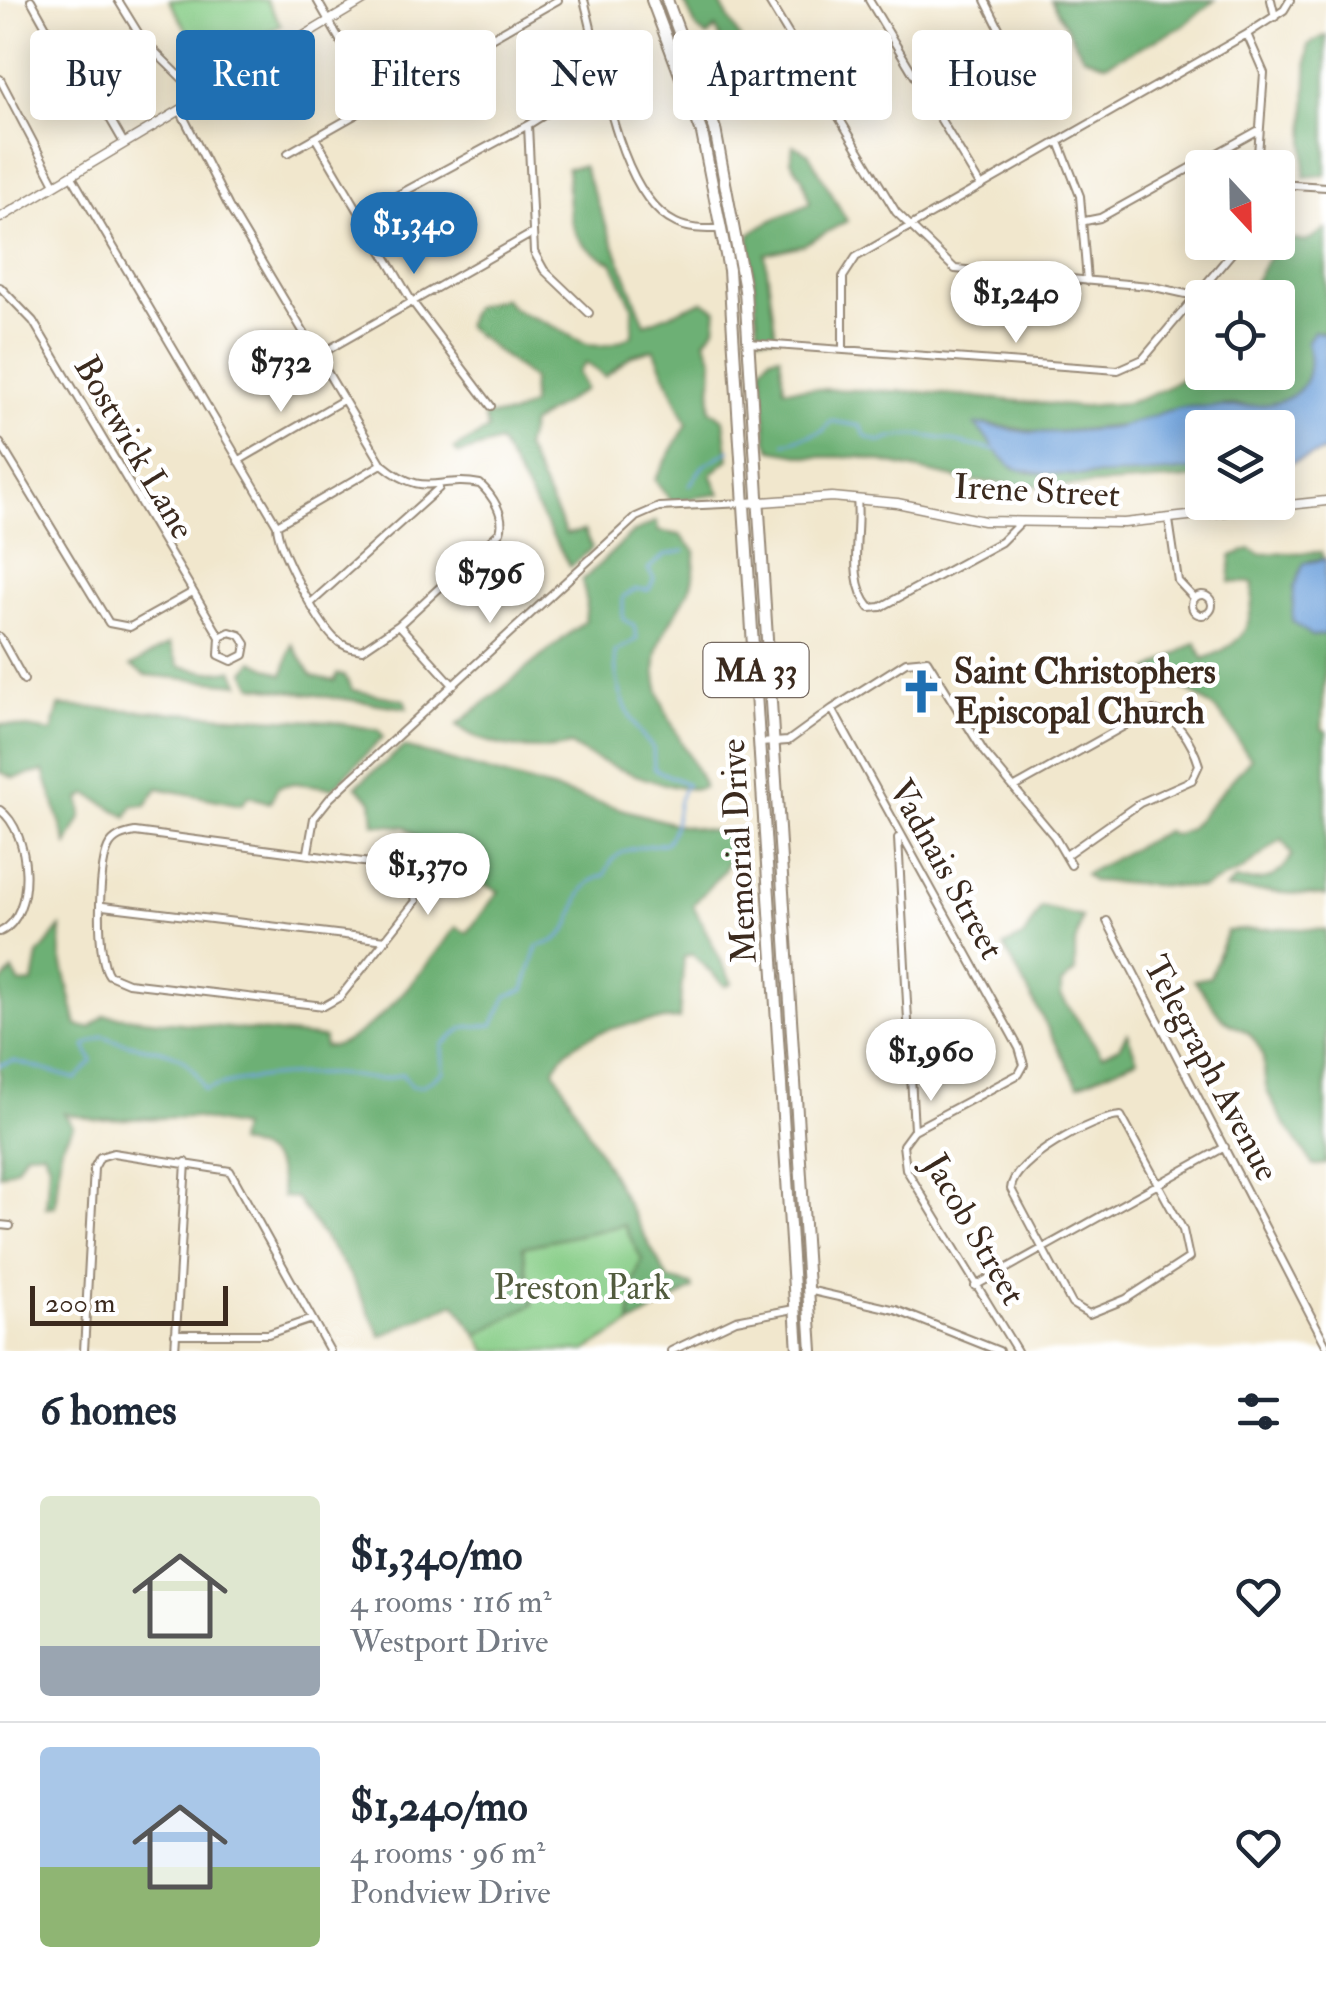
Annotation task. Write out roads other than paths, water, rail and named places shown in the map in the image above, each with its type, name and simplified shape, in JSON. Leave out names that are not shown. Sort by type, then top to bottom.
[{"type":"main road","name":"Memorial Drive","points":[[652,0],[695,110],[724,230],[774,742],[812,1351]]},
{"type":"main road","name":"Memorial Drive","points":[[666,0],[702,90],[721,154],[738,234],[749,343],[760,743],[798,1351]]},
{"type":"main road","points":[[782,1124],[798,1120]]},
{"type":"street","points":[[31,0],[79,86],[109,118],[124,143]]},
{"type":"street","points":[[118,0],[142,39],[176,72]]},
{"type":"street","points":[[317,0],[335,30]]},
{"type":"street","points":[[313,30],[364,0]]},
{"type":"street","points":[[496,35],[558,0]]},
{"type":"street","points":[[584,0],[592,30]]},
{"type":"street","points":[[768,0],[896,212],[955,269],[1185,295]]},
{"type":"street","points":[[868,0],[912,71]]},
{"type":"street","points":[[985,0],[1000,30]]},
{"type":"street","points":[[1271,0],[1275,16]]},
{"type":"street","points":[[843,349],[842,292],[848,265],[910,225],[1248,34],[1290,0]]},
{"type":"street","points":[[1248,34],[1264,73],[1257,150]]},
{"type":"street","points":[[0,79],[55,184]]},
{"type":"street","points":[[0,218],[176,112]]},
{"type":"street","points":[[70,174],[276,525],[280,546],[332,636],[354,649],[370,648],[503,526],[490,494],[480,484],[440,487],[410,482],[382,464],[229,207],[185,120]]},
{"type":"street","points":[[288,153],[348,120]]},
{"type":"street","points":[[361,215],[534,120]]},
{"type":"street","points":[[616,120],[626,158],[649,199],[674,223],[724,230]]},
{"type":"street","points":[[942,120],[980,185]]},
{"type":"street","points":[[528,124],[531,234],[540,265],[589,313]]},
{"type":"street","points":[[1085,221],[1100,218],[1257,131]]},
{"type":"street","points":[[316,140],[410,300],[491,406]]},
{"type":"street","points":[[1059,142],[1085,221],[1087,281]]},
{"type":"street","points":[[1295,185],[1326,187]]},
{"type":"street","points":[[317,356],[531,234]]},
{"type":"street","points":[[1209,280],[1226,260]]},
{"type":"street","name":"Bostwick Lane","points":[[0,286],[37,327],[220,637]]},
{"type":"street","points":[[749,343],[1118,370],[1143,359],[1185,308]]},
{"type":"street","points":[[238,461],[343,400]]},
{"type":"street","points":[[0,444],[109,624],[122,628],[134,625],[191,593]]},
{"type":"street","points":[[276,525],[382,464]]},
{"type":"street","points":[[312,602],[440,487]]},
{"type":"street","points":[[857,498],[856,565],[862,598],[870,608],[882,607],[1001,542],[1021,522]]},
{"type":"street","name":"Irene Street","points":[[752,503],[857,498],[959,518],[1021,522],[1170,520],[1326,501]]},
{"type":"street","points":[[308,852],[313,822],[324,804],[644,511],[752,503]]},
{"type":"street","points":[[1170,520],[1178,580],[1194,598]]},
{"type":"street","points":[[399,625],[452,685]]},
{"type":"street","name":"Bostwick Lane","points":[[230,632],[242,636],[246,647],[242,657],[232,662],[221,658],[216,648],[220,637],[230,632]]},
{"type":"street","points":[[0,637],[24,680]]},
{"type":"street","points":[[760,743],[788,742],[906,662],[927,660],[984,752],[1015,787],[1071,865]]},
{"type":"street","name":"Vadnais Street","points":[[832,709],[1011,1033],[1024,1065],[1008,1081],[914,1130]]},
{"type":"street","points":[[1015,787],[1153,710],[1172,720],[1192,747],[1198,773],[1183,785],[1140,802],[1066,855]]},
{"type":"street","points":[[0,810],[20,830],[24,854],[20,912],[14,924],[0,932]]},
{"type":"street","points":[[130,833],[308,852],[393,866],[406,873],[416,892],[415,903],[335,1001],[310,1007],[118,980],[100,958],[108,850],[114,840],[130,833]]},
{"type":"street","name":"Jacob Street","points":[[898,833],[914,1130],[902,1146],[906,1169],[1015,1348]]},
{"type":"street","points":[[103,906],[386,940]]},
{"type":"street","name":"Telegraph Avenue","points":[[1107,921],[1326,1344]]},
{"type":"street","points":[[1120,1116],[1183,1230],[1189,1258],[1100,1311],[1081,1312],[1072,1304],[1042,1250],[1011,1189],[1011,1178],[1016,1170],[1056,1144],[1100,1120],[1120,1116]]},
{"type":"street","points":[[975,1286],[1225,1146]]},
{"type":"street","points":[[84,1351],[97,1160],[113,1153],[230,1171],[330,1351]]},
{"type":"street","points":[[175,1351],[186,1162]]},
{"type":"street","points":[[0,1225],[10,1226]]},
{"type":"street","points":[[808,1290],[896,1310],[965,1341],[1000,1351],[1015,1348]]},
{"type":"street","points":[[671,1351],[736,1320],[796,1309]]},
{"type":"street","points":[[175,1334],[273,1334],[312,1318]]},
{"type":"water","points":[[1314,331],[1326,335],[1326,451],[1295,461],[1295,410],[1185,410],[1185,470],[1135,474],[1073,475],[1023,470],[1001,457],[975,425],[1028,432],[1070,432],[1121,426],[1185,407],[1270,404],[1289,398],[1302,386],[1309,368],[1307,342]]},
{"type":"water","points":[[1326,559],[1326,634],[1312,636],[1292,621],[1294,587],[1304,563]]},
{"type":"waterway","points":[[785,443],[823,431],[831,421],[860,426],[866,437],[881,442],[894,437],[923,436],[996,450]]},
{"type":"waterway","points":[[689,486],[703,466],[730,450]]},
{"type":"waterway","points":[[0,1065],[14,1061],[76,1079],[92,1061],[85,1046],[103,1036],[175,1055],[196,1073],[204,1090],[251,1079],[316,1074],[375,1079],[402,1074],[411,1086],[422,1086],[443,1072],[442,1045],[465,1027],[493,1025],[507,996],[524,990],[538,946],[564,933],[583,890],[605,875],[621,853],[666,843],[671,836],[687,784],[654,769],[653,748],[630,716],[620,691],[615,652],[637,639],[634,626],[623,619],[623,597],[636,589],[649,590],[654,579],[648,569],[665,555],[684,551]]},
{"type":"place","name":"Saint Christophers Episcopal Church","points":[[921,691]]},
{"type":"park label","name":"Preston Park","points":[[582,1287]]}]
